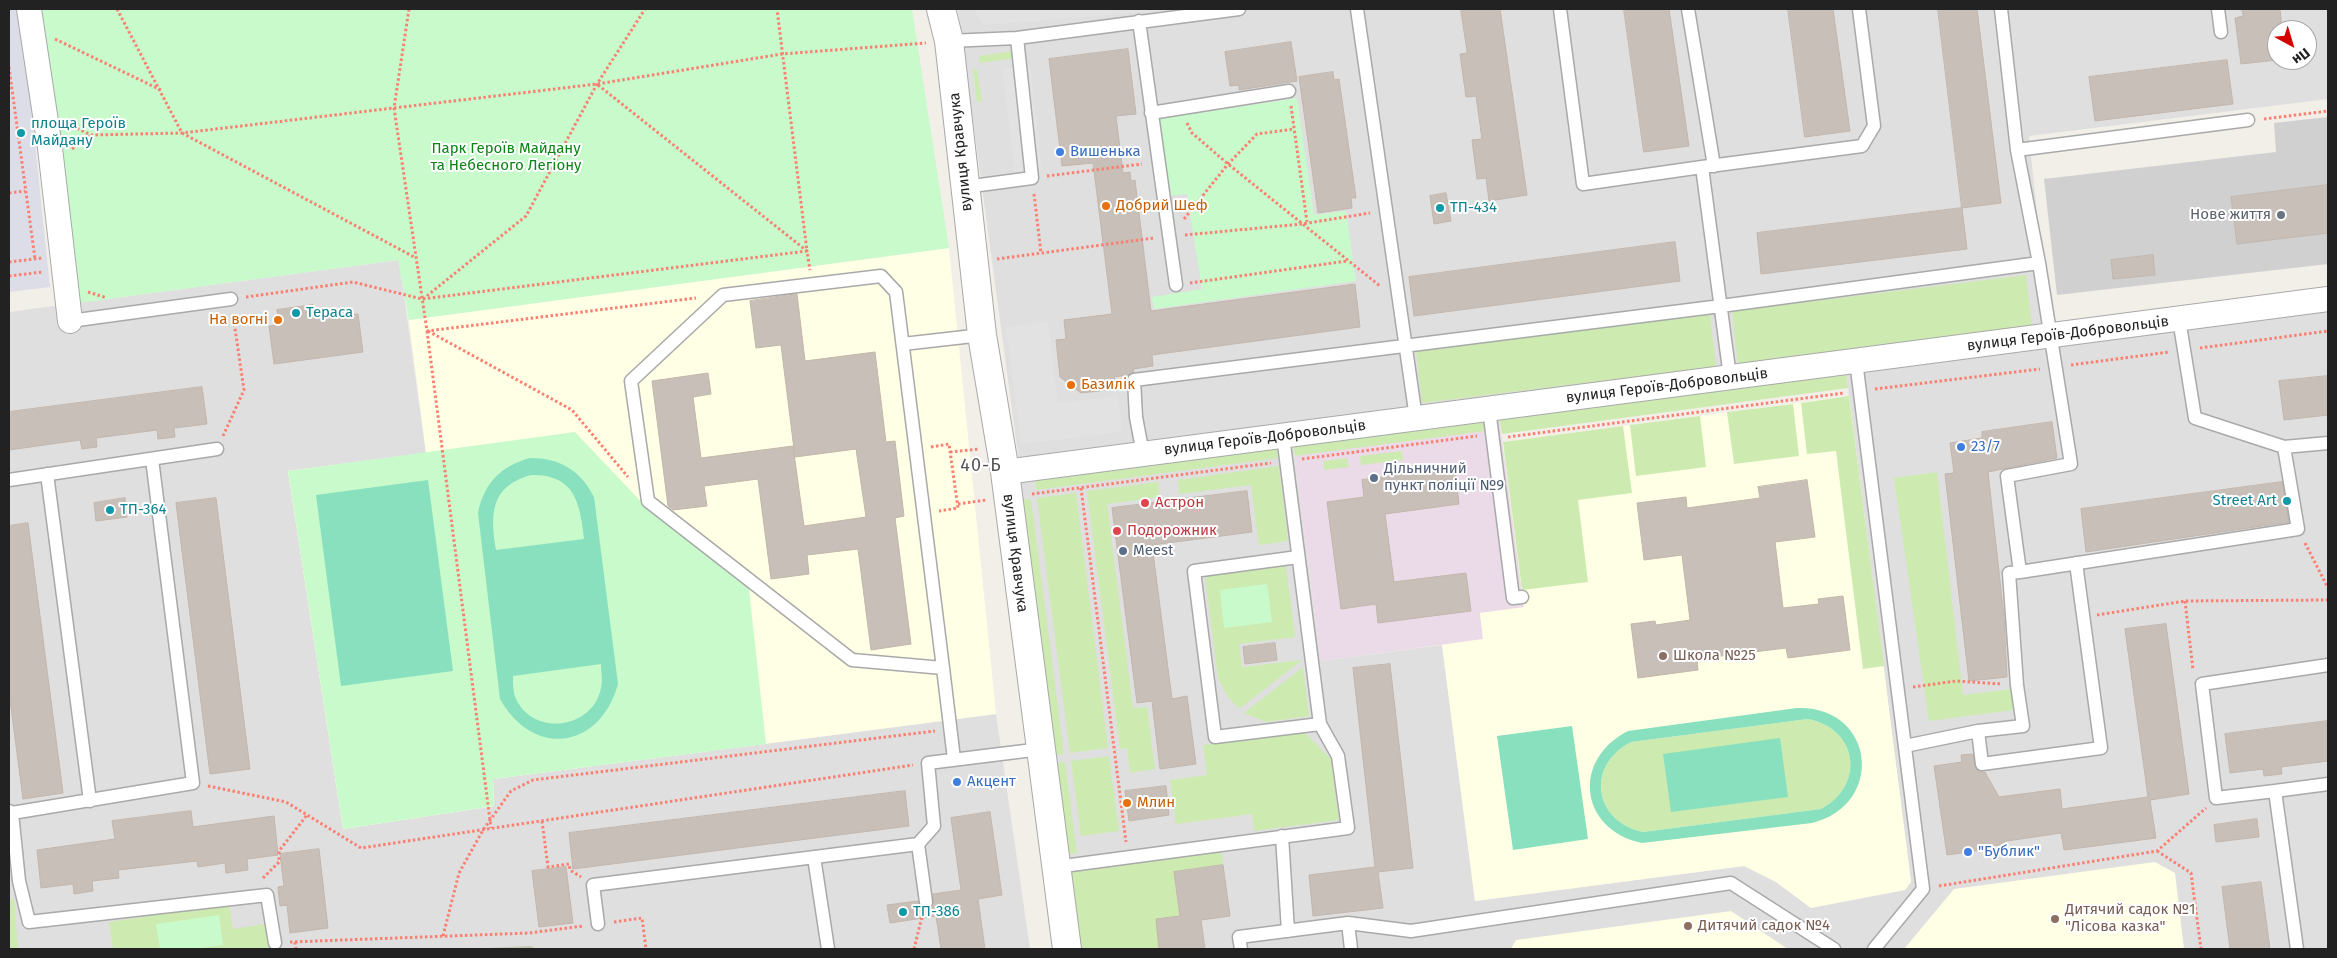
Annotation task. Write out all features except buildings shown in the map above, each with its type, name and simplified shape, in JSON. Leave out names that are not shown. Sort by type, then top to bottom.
[{"type":"street","points":[[29,9],[50,148],[55,256],[70,321]]},
{"type":"street","name":"вулиця Кравчука","points":[[941,9],[949,41],[982,335],[1007,485],[1066,949]]},
{"type":"street","name":"вулиця Героїв-Добровольців","points":[[1007,485],[1143,454],[2328,300]]},
{"type":"lane","points":[[949,41],[1017,38],[1139,20],[1159,13],[1239,9]]},
{"type":"lane","points":[[1357,9],[1416,418]]},
{"type":"lane","points":[[1560,9],[1583,184],[1862,146],[1874,126],[1859,9]]},
{"type":"lane","points":[[1688,9],[1708,167],[1730,378]]},
{"type":"lane","points":[[2000,9],[2017,150],[2039,263],[2070,464],[2007,476],[2020,572]]},
{"type":"lane","points":[[2218,9],[2221,32]]},
{"type":"lane","points":[[1139,20],[1176,285]]},
{"type":"lane","points":[[965,187],[1032,178],[1017,38]]},
{"type":"lane","points":[[1151,113],[1289,91]]},
{"type":"lane","points":[[2017,150],[2248,120]]},
{"type":"lane","points":[[1143,454],[1136,417],[1134,380],[1721,306],[2039,263]]},
{"type":"lane","points":[[943,668],[852,660],[648,501],[632,381],[723,295],[881,276],[896,292],[924,513],[943,668],[950,729],[954,760]]},
{"type":"lane","points":[[70,321],[230,299]]},
{"type":"lane","points":[[2179,319],[2195,418],[2284,447],[2328,443]]},
{"type":"lane","points":[[903,344],[982,335]]},
{"type":"lane","points":[[1856,361],[1924,889],[1874,949]]},
{"type":"lane","points":[[1489,409],[1513,598],[1522,597]]},
{"type":"lane","points":[[1056,867],[1348,828],[1338,756],[1320,724],[1283,436]]},
{"type":"lane","points":[[1905,746],[1978,731],[2023,726],[2017,685],[2009,573],[2298,529],[2284,447]]},
{"type":"lane","points":[[9,480],[217,450]]},
{"type":"lane","points":[[152,459],[193,783],[90,801],[10,812],[14,882],[29,922],[267,894],[275,943]]},
{"type":"lane","points":[[47,474],[90,801]]},
{"type":"lane","points":[[1298,557],[1194,571],[1215,737],[1320,724]]},
{"type":"lane","points":[[1978,731],[1982,764],[2101,748],[2076,563]]},
{"type":"lane","points":[[2328,665],[2202,684],[2216,798],[2328,784]]},
{"type":"lane","points":[[598,924],[593,885],[918,844],[934,826],[928,763],[1041,749]]},
{"type":"lane","points":[[2275,791],[2297,949]]},
{"type":"lane","points":[[1282,836],[1288,931]]},
{"type":"lane","points":[[918,844],[926,902]]},
{"type":"lane","points":[[814,857],[828,949]]},
{"type":"lane","points":[[1241,949],[1239,937],[1348,923],[1411,931],[1731,883],[1834,949]]},
{"type":"lane","points":[[1348,923],[1352,949]]},
{"type":"path","points":[[117,9],[162,90],[182,133],[416,258]]},
{"type":"path","points":[[409,9],[394,108],[427,331],[491,828]]},
{"type":"path","points":[[422,299],[526,216],[597,84],[645,9]]},
{"type":"path","points":[[777,9],[812,285]]},
{"type":"path","points":[[54,38],[162,90]]},
{"type":"path","points":[[62,121],[91,135],[182,133],[597,84],[782,54],[949,41]]},
{"type":"path","points":[[9,67],[10,93],[34,259]]},
{"type":"path","points":[[597,84],[807,252]]},
{"type":"path","points":[[1289,91],[1307,222]]},
{"type":"path","points":[[1181,108],[1192,133],[1398,300]]},
{"type":"path","points":[[2248,120],[2328,111]]},
{"type":"path","points":[[1169,236],[1228,164],[1257,134],[1294,129]]},
{"type":"path","points":[[67,152],[91,135]]},
{"type":"path","points":[[1041,253],[1032,178],[1158,162]]},
{"type":"path","points":[[9,193],[25,191]]},
{"type":"path","points":[[974,262],[1169,236],[1302,224],[1385,211]]},
{"type":"path","points":[[217,450],[244,390],[230,299],[352,282],[422,299],[807,252]]},
{"type":"path","points":[[9,262],[55,256]]},
{"type":"path","points":[[9,276],[48,271],[55,256]]},
{"type":"path","points":[[1176,285],[1348,261]]},
{"type":"path","points":[[427,331],[723,295]]},
{"type":"path","points":[[427,331],[572,410],[648,501]]},
{"type":"path","points":[[1296,460],[2056,367],[2328,331]]},
{"type":"path","points":[[916,449],[949,444],[958,504],[958,508],[924,513]]},
{"type":"path","points":[[950,452],[982,448]]},
{"type":"path","points":[[958,504],[1007,485],[1081,488],[1277,462]]},
{"type":"path","points":[[1081,488],[1128,857]]},
{"type":"path","points":[[2298,529],[2328,588]]},
{"type":"path","points":[[2084,617],[2185,601],[2328,600]]},
{"type":"path","points":[[1898,690],[1956,681],[2017,685]]},
{"type":"path","points":[[443,936],[459,873],[483,830],[511,791],[533,780],[950,729]]},
{"type":"path","points":[[193,783],[286,802],[361,848],[928,763]]},
{"type":"path","points":[[1924,889],[2157,851],[2216,798]]},
{"type":"path","points":[[245,897],[280,862],[279,851],[307,815]]},
{"type":"path","points":[[542,821],[548,867],[569,864],[570,870]]},
{"type":"path","points":[[2157,851],[2191,873],[2201,949]]},
{"type":"path","points":[[914,949],[926,902]]},
{"type":"path","points":[[296,949],[295,942],[529,933],[642,918],[646,949]]},
{"type":"shaded area","name":"площа Героїв Майдану","points":[[9,9],[21,9],[50,287],[9,292]]},
{"type":"shaded area","points":[[958,9],[2328,9],[2328,99],[2029,136],[2049,326],[1019,462]]},
{"type":"shaded area","points":[[974,9],[1147,9],[1148,12],[983,25]]},
{"type":"shaded area","points":[[1030,66],[1042,169],[1015,173],[1002,69]]},
{"type":"shaded area","points":[[2328,117],[2328,264],[2057,295],[2044,179],[2276,152],[2274,123]]},
{"type":"shaded area","points":[[949,248],[996,714],[493,779],[494,806],[343,829],[288,471],[426,453],[409,320]]},
{"type":"shaded area","points":[[399,260],[426,453],[288,471],[343,829],[494,806],[493,779],[996,714],[1030,949],[9,949],[9,312]]},
{"type":"shaded area","points":[[2328,309],[2328,949],[1077,949],[1017,480],[1293,444],[1321,661],[1442,645],[1475,901],[1744,866],[1776,882],[1811,908],[1911,882],[1846,372]]},
{"type":"shaded area","points":[[1048,322],[1058,403],[1118,396],[1122,432],[1021,444],[1006,327]]},
{"type":"shaded area","name":"Школа №25","points":[[1849,396],[1911,882],[1905,890],[1811,908],[1776,882],[1744,866],[1475,901],[1442,645],[1483,639],[1480,613],[1524,607],[1503,442]]},
{"type":"shaded area","points":[[1499,417],[1524,608],[1480,613],[1483,639],[1321,661],[1293,444]]},
{"type":"shaded area","name":"Дитячий садок №1 \"Лісова казка\"","points":[[2155,862],[2175,873],[2184,949],[1904,949],[1954,889]]},
{"type":"shaded area","name":"Дитячий садок №4","points":[[1731,911],[1788,949],[1511,949],[1516,940]]},
{"type":"shaded area","points":[[530,946],[538,949],[466,949]]},
{"type":"green space","name":"Парк Героїв Майдану та Небесного Легіону","points":[[38,9],[912,9],[949,248],[409,320],[398,260],[78,303]]},
{"type":"green space","points":[[1014,51],[1015,58],[980,63],[979,56]]},
{"type":"green space","points":[[973,69],[977,69],[982,101],[977,102]]},
{"type":"green space","points":[[1297,98],[1314,215],[1346,211],[1356,281],[1154,309],[1152,297],[1202,289],[1187,194],[1170,196],[1159,119]]},
{"type":"green space","points":[[2026,275],[2032,328],[1738,364],[1732,311]]},
{"type":"green space","points":[[1710,314],[1716,367],[1422,403],[1416,350]]},
{"type":"green space","points":[[1846,372],[1848,388],[1502,434],[1499,417]]},
{"type":"green space","points":[[1849,396],[1884,666],[1863,669],[1836,451],[1807,454],[1801,403]]},
{"type":"green space","points":[[1793,404],[1799,456],[1734,464],[1727,412]]},
{"type":"green space","points":[[1700,416],[1706,467],[1636,476],[1630,425]]},
{"type":"green space","points":[[1483,419],[1485,431],[1295,456],[1293,444]]},
{"type":"green space","points":[[1623,426],[1632,493],[1578,500],[1588,582],[1522,590],[1503,442]]},
{"type":"green space","points":[[575,432],[647,508],[749,589],[766,744],[493,779],[494,806],[343,829],[288,471]]},
{"type":"green space","points":[[1276,446],[1278,458],[1036,490],[1035,477]]},
{"type":"green space","points":[[1402,451],[1403,460],[1361,465],[1360,456]]},
{"type":"green space","points":[[530,458],[560,463],[576,473],[594,497],[618,684],[609,706],[597,722],[582,733],[565,738],[548,738],[530,731],[514,718],[500,699],[478,513],[485,493],[495,477],[520,461]],"holes":[[[531,475],[546,476],[566,485],[577,503],[584,539],[496,550],[493,525],[496,504],[500,494],[507,486]],[[601,664],[602,685],[596,702],[587,712],[575,720],[549,723],[536,719],[524,711],[515,697],[513,676]]]},
{"type":"green space","points":[[1347,458],[1349,467],[1324,470],[1323,461]]},
{"type":"green space","points":[[1279,466],[1288,541],[1259,545],[1251,485],[1179,494],[1178,480]]},
{"type":"green space","points":[[1937,472],[1963,695],[2011,689],[2014,710],[1929,721],[1894,478]]},
{"type":"green space","points":[[428,480],[453,671],[341,686],[316,495]]},
{"type":"green space","points":[[1158,482],[1160,497],[1107,504],[1133,708],[1147,707],[1155,769],[1130,773],[1127,748],[1120,749],[1087,491]]},
{"type":"green space","points":[[1076,493],[1108,748],[1070,753],[1037,498]]},
{"type":"green space","points":[[1031,499],[1064,754],[1052,755],[1019,500]]},
{"type":"green space","points":[[1286,566],[1295,637],[1239,644],[1242,667],[1302,660],[1239,709],[1228,697],[1218,678],[1205,576]]},
{"type":"green space","points":[[1267,584],[1272,622],[1224,628],[1220,590]]},
{"type":"green space","points":[[1303,667],[1309,716],[1266,722],[1244,713]]},
{"type":"green space","points":[[1797,708],[1823,711],[1842,722],[1855,738],[1862,757],[1861,777],[1852,797],[1836,812],[1812,823],[1642,843],[1621,836],[1606,824],[1595,809],[1590,793],[1591,776],[1597,759],[1610,744],[1628,731]],"holes":[[[1808,719],[1825,725],[1838,734],[1846,746],[1850,759],[1850,773],[1845,787],[1835,799],[1821,809],[1643,832],[1626,826],[1614,817],[1605,805],[1601,792],[1602,778],[1607,764],[1617,752],[1631,742]]]},
{"type":"green space","points":[[1808,719],[1825,725],[1838,734],[1846,746],[1850,759],[1850,773],[1845,787],[1835,799],[1821,809],[1643,832],[1626,826],[1614,817],[1605,805],[1601,792],[1602,778],[1607,764],[1617,752],[1631,742]]},
{"type":"green space","points":[[1572,726],[1588,839],[1513,850],[1497,736]]},
{"type":"green space","points":[[1304,732],[1331,759],[1339,820],[1254,831],[1252,814],[1176,824],[1170,780],[1207,775],[1203,745]]},
{"type":"green space","points":[[1780,738],[1788,797],[1671,812],[1663,754]]},
{"type":"green space","points":[[1109,756],[1119,831],[1081,836],[1071,761]]},
{"type":"green space","points":[[1065,762],[1077,853],[1065,855],[1053,763]]},
{"type":"green space","points":[[1221,852],[1223,865],[1174,872],[1180,916],[1156,920],[1159,949],[1075,949],[1065,873]]},
{"type":"green space","points":[[14,899],[18,949],[9,949],[9,900]]},
{"type":"green space","points":[[229,904],[233,929],[265,924],[269,949],[113,949],[109,922]]},
{"type":"green space","points":[[219,915],[223,945],[196,949],[160,949],[156,924]]},
{"type":"place","name":"площа Героїв Майдану","points":[[21,133]]},
{"type":"place","name":"Вишенька","points":[[1060,152]]},
{"type":"place","name":"Добрий Шеф","points":[[1106,206]]},
{"type":"place","name":"ТП-434","points":[[1440,208]]},
{"type":"place","name":"Нове життя","points":[[2281,215]]},
{"type":"place","name":"Тераса","points":[[296,313]]},
{"type":"place","name":"На вогні","points":[[278,320]]},
{"type":"place","name":"Базилік","points":[[1071,385]]},
{"type":"place","name":"23/7","points":[[1961,447]]},
{"type":"place","name":"Дільничний пункт поліції №9","points":[[1374,478]]},
{"type":"place","name":"Street Art","points":[[2287,501]]},
{"type":"place","name":"Астрон","points":[[1145,503]]},
{"type":"place","name":"ТП-364","points":[[110,510]]},
{"type":"place","name":"Подорожник","points":[[1117,531]]},
{"type":"place","name":"Meest","points":[[1123,551]]},
{"type":"place","name":"Школа №25","points":[[1663,656]]},
{"type":"place","name":"Акцент","points":[[957,782]]},
{"type":"place","name":"Млин","points":[[1127,803]]},
{"type":"place","name":"\"Бублик\"","points":[[1968,852]]},
{"type":"place","name":"ТП-386","points":[[903,912]]},
{"type":"place","name":"Дитячий садок №1 \"Лісова казка\"","points":[[2055,919]]},
{"type":"place","name":"Дитячий садок №4","points":[[1688,926]]},
{"type":"district","name":"40-Б","points":[[981,466]]}]
